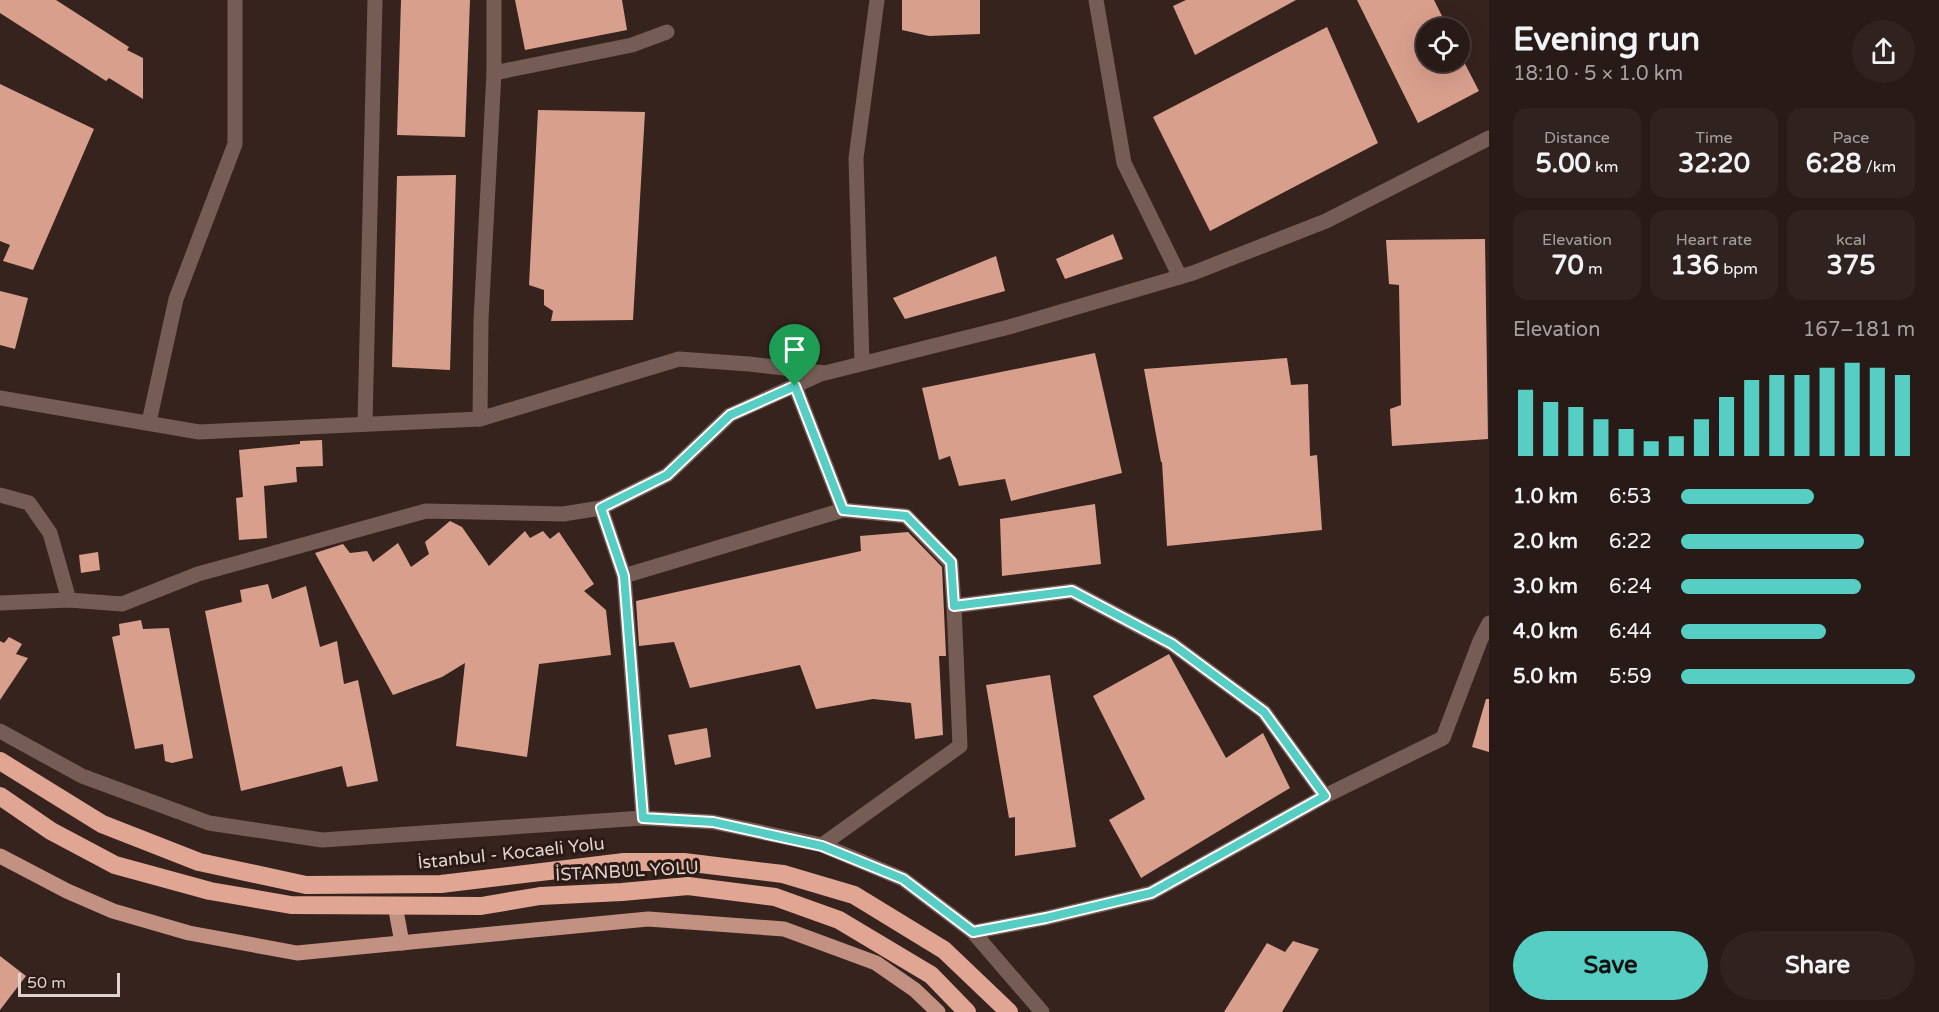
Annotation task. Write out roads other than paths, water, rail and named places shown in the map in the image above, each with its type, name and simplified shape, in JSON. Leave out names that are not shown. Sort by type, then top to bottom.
[{"type":"highway","name":"İstanbul - Kocaeli Yolu","points":[[0,761],[102,824],[199,862],[306,885],[441,884],[624,862],[684,862],[783,874],[854,895],[944,950],[1009,1012]]},
{"type":"highway","name":"İSTANBUL YOLU","points":[[0,796],[51,831],[115,865],[210,891],[291,905],[481,906],[540,896],[688,886],[776,897],[839,920],[931,975],[967,1012]]},
{"type":"main road","points":[[0,856],[113,911],[189,933],[297,953],[648,919],[784,929],[876,963],[915,990],[938,1012]]},
{"type":"main road","points":[[395,905],[402,943]]},
{"type":"street","points":[[149,422],[176,299],[235,144],[235,0]]},
{"type":"street","points":[[365,423],[375,0]]},
{"type":"street","points":[[480,419],[481,320],[494,72],[494,0]]},
{"type":"street","points":[[862,363],[856,158],[877,0]]},
{"type":"street","points":[[1096,0],[1124,163],[1180,277]]},
{"type":"street","points":[[494,72],[632,45],[667,32]]},
{"type":"street","points":[[0,603],[69,600],[122,604],[198,574],[426,511],[563,514],[601,508],[667,475],[730,415],[825,372],[1009,327],[1180,277],[1326,221],[1489,138]]},
{"type":"street","points":[[0,398],[199,432],[480,419],[679,359],[825,372]]},
{"type":"street","points":[[795,386],[843,510]]},
{"type":"street","points":[[0,495],[29,503],[50,533],[69,600]]},
{"type":"street","points":[[601,508],[624,576],[643,818]]},
{"type":"street","points":[[624,576],[843,510],[906,516],[951,562],[960,746],[822,846]]},
{"type":"street","points":[[954,606],[1072,591],[1172,644],[1264,712],[1325,796]]},
{"type":"street","points":[[973,932],[1046,918],[1151,893],[1325,796],[1443,738],[1489,623]]},
{"type":"street","points":[[0,731],[82,776],[209,823],[322,840],[643,818],[713,822],[822,846],[903,879],[973,932],[1042,1012]]}]
